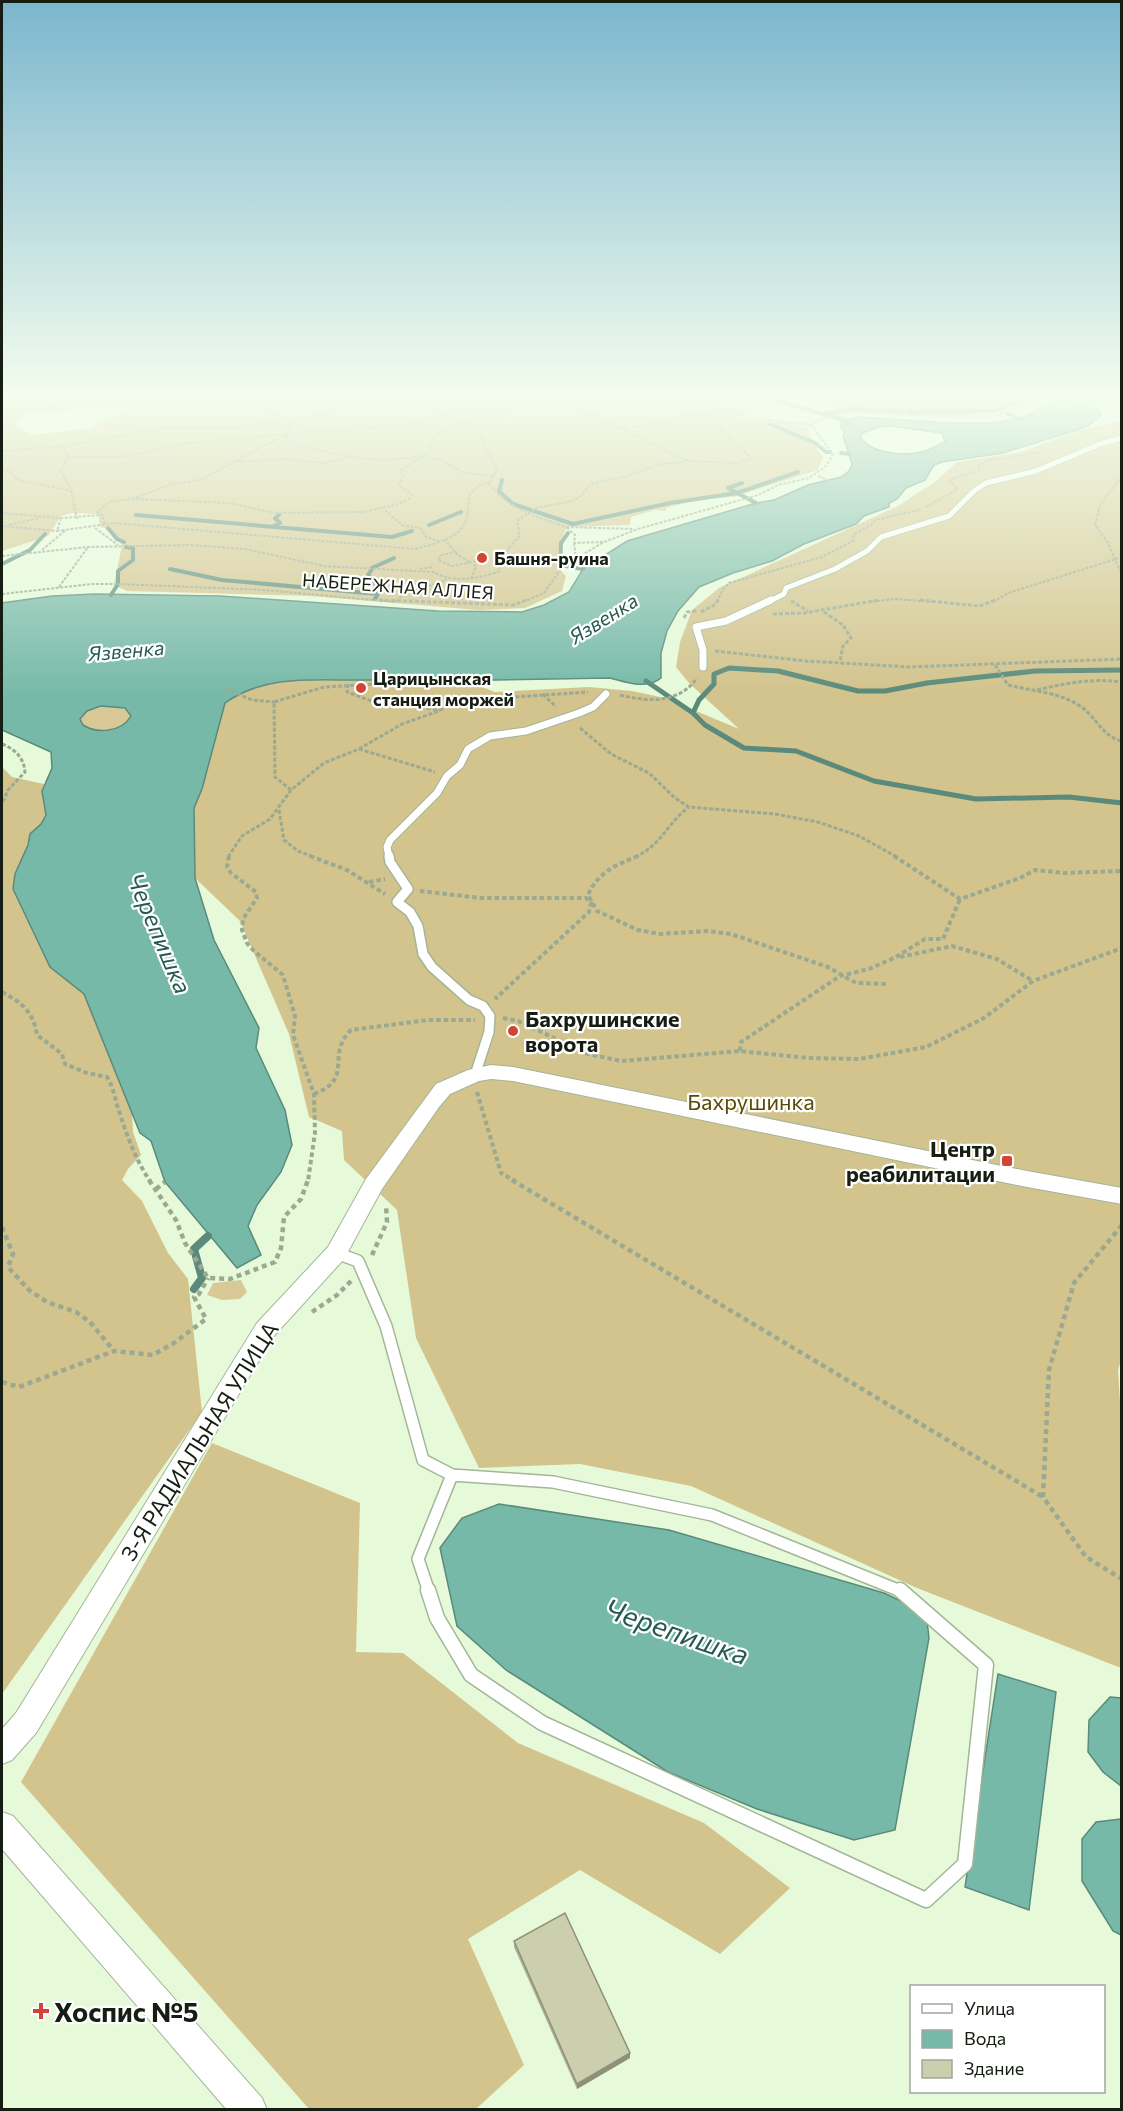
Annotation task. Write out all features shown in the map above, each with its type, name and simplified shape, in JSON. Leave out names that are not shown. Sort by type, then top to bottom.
[{"type":"street","name":"3-Я РАДИАЛЬНАЯ УЛИЦА","points":[[2,1750],[26,1723],[265,1330],[336,1253],[374,1184],[443,1089],[475,1082],[491,1072],[513,1074],[1039,1182],[1122,1196]]},
{"type":"street","points":[[2,1827],[250,2109]]},
{"type":"lane","points":[[703,667],[703,650],[696,627],[726,621],[750,611],[784,594],[786,588],[792,585],[836,569],[867,551],[881,537],[897,530],[937,520],[958,511],[969,498]]},
{"type":"lane","points":[[475,1082],[489,1032],[490,1016],[483,1006],[469,1000],[432,967],[423,954],[418,926],[410,912],[397,902],[408,889],[390,862],[387,847],[390,840],[437,792],[447,776],[460,765],[468,749],[490,736],[526,731],[579,713],[593,707],[606,694]]},
{"type":"lane","points":[[336,1253],[357,1261],[386,1326],[423,1460],[452,1475],[553,1482],[712,1515],[902,1591],[986,1665],[966,1864],[926,1900],[542,1723],[471,1675],[437,1618],[418,1559],[452,1475]]},
{"type":"path","points":[[72,498],[77,518]]},
{"type":"path","points":[[105,524],[102,515],[97,512],[109,502],[136,498]]},
{"type":"path","points":[[132,499],[167,504],[206,502],[245,504],[258,510],[287,513],[327,511],[369,513],[385,510],[410,498]]},
{"type":"path","points":[[2,526],[57,531],[105,526],[105,524],[114,522],[415,549],[444,539],[464,524],[468,498]]},
{"type":"path","points":[[501,498],[527,513],[567,527],[638,529]]},
{"type":"path","points":[[2,556],[42,550],[118,545],[211,546],[245,549],[324,566],[416,570],[433,572],[447,579],[471,579],[498,572],[509,548],[517,542],[520,535],[518,520],[527,513],[544,505],[572,501],[578,498]]},
{"type":"path","name":"НАБЕРЕЖНАЯ АЛЛЕЯ","points":[[2,594],[92,584],[265,590],[396,601],[514,605],[544,593],[556,573],[604,542],[638,529],[749,498]]},
{"type":"path","points":[[696,627],[701,610],[716,604],[729,583],[822,557],[842,549],[853,541],[854,534],[871,525],[875,520],[921,510],[940,501],[936,500],[941,498]]},
{"type":"path","points":[[1106,498],[1100,505],[1095,525],[1108,543],[1122,575]]},
{"type":"path","points":[[385,510],[402,525],[420,528],[426,537],[439,541]]},
{"type":"path","points":[[2,513],[61,518],[102,515]]},
{"type":"path","points":[[95,527],[96,516]]},
{"type":"path","points":[[2,526],[43,517]]},
{"type":"path","points":[[57,531],[61,518]]},
{"type":"path","points":[[95,527],[118,545]]},
{"type":"path","points":[[567,527],[575,535],[576,558]]},
{"type":"path","points":[[42,550],[66,530]]},
{"type":"path","points":[[444,539],[457,552],[477,566],[471,579]]},
{"type":"path","points":[[574,543],[604,542]]},
{"type":"path","points":[[58,587],[88,547]]},
{"type":"path","points":[[457,552],[442,555],[438,560],[452,566],[477,561]]},
{"type":"path","points":[[750,611],[786,615],[824,612],[875,601],[897,599],[979,606],[991,603],[1008,593],[1122,557]]},
{"type":"path","points":[[416,570],[433,567]]},
{"type":"path","points":[[396,601],[398,597],[430,583],[446,582],[447,579]]},
{"type":"path","points":[[799,608],[808,612]]},
{"type":"path","points":[[824,612],[843,625],[851,638],[843,646],[840,661]]},
{"type":"path","points":[[703,650],[806,661],[840,661],[910,667],[1122,659]]},
{"type":"path","points":[[995,665],[1004,681],[1019,688],[1037,691],[1078,704],[1095,718],[1096,725],[1106,736],[1122,741]]},
{"type":"path","points":[[208,1278],[238,1277],[275,1262],[281,1248],[284,1217],[301,1199],[307,1185],[315,1133],[314,1094],[293,1035],[295,1016],[283,975],[254,951],[247,943],[242,930],[243,919],[257,898],[256,892],[231,873],[227,867],[228,857],[243,836],[252,828],[270,819],[291,790],[324,764],[359,749],[402,724],[436,712],[458,701],[579,692],[647,701],[657,700],[682,691],[695,683],[703,667]]},
{"type":"path","points":[[226,689],[252,700],[274,702],[302,690],[348,684],[378,684],[379,679]]},
{"type":"path","points":[[1037,691],[1081,680],[1100,679],[1122,682]]},
{"type":"path","points":[[348,684],[347,692],[374,702],[440,710]]},
{"type":"path","points":[[274,702],[275,777],[291,790]]},
{"type":"path","points":[[2,744],[24,760],[26,772],[3,798],[2,804]]},
{"type":"path","points":[[359,749],[447,776]]},
{"type":"path","points":[[611,754],[649,773],[688,807],[805,818],[826,824],[861,837],[960,899]]},
{"type":"path","points":[[490,1016],[492,1002],[589,912],[590,889],[602,876],[618,862],[652,848],[688,807]]},
{"type":"path","points":[[279,809],[284,840],[298,851],[354,874],[397,902]]},
{"type":"path","points":[[741,1051],[741,1042],[840,976],[869,969],[896,957],[925,939],[943,939],[960,899],[1020,878],[1035,870],[1064,873],[1122,871]]},
{"type":"path","points":[[408,889],[481,898],[586,898],[597,911],[638,930],[660,934],[708,931],[731,934],[828,967],[858,986],[888,984]]},
{"type":"path","points":[[896,957],[952,946],[997,959],[1033,981]]},
{"type":"path","points":[[314,1094],[331,1088],[335,1082],[338,1075],[338,1044],[342,1036],[351,1030],[416,1021],[473,1021],[490,1016],[518,1021],[588,1054],[621,1061],[741,1051],[808,1058],[859,1059],[926,1047],[984,1018],[1033,981],[1122,948]]},
{"type":"path","points":[[2,992],[24,1004],[32,1012],[37,1035],[62,1054],[65,1064],[107,1077],[116,1090],[117,1105],[138,1164],[176,1220],[185,1243],[208,1278]]},
{"type":"path","points":[[475,1082],[501,1173],[1043,1497],[1086,1557],[1122,1579]]},
{"type":"path","points":[[156,1189],[165,1182]]},
{"type":"path","points":[[304,1318],[337,1295],[368,1264],[387,1222],[386,1199]]},
{"type":"path","points":[[1043,1497],[1049,1370],[1074,1283],[1122,1225]]},
{"type":"path","points":[[2,1227],[13,1254],[8,1267],[2,1270]]},
{"type":"path","points":[[8,1267],[29,1290],[47,1302],[75,1311],[90,1322],[114,1351]]},
{"type":"path","points":[[2,1382],[20,1387],[114,1351],[153,1355],[174,1343],[206,1319],[194,1297],[199,1294],[208,1278]]},
{"type":"shaded area","points":[[110,705],[129,711],[131,716],[122,725],[109,730],[95,730],[83,725],[80,719],[87,711]]},
{"type":"shaded area","points":[[241,1280],[247,1292],[240,1299],[222,1300],[207,1295],[213,1283]]},
{"type":"green space","points":[[2,498],[725,498],[701,499],[666,508],[666,511],[655,510],[631,517],[630,525],[567,527],[559,543],[558,568],[566,576],[562,591],[525,608],[479,610],[310,596],[127,591],[114,585],[122,545],[105,528],[100,527],[98,514],[72,513],[61,516],[48,536],[2,551]]},
{"type":"green space","name":"Бахрушинка","points":[[911,498],[1121,498],[1122,1356],[1118,1370],[1122,1434],[1121,1668],[917,1588],[691,1486],[580,1464],[479,1468],[416,1338],[397,1210],[344,1160],[342,1131],[309,1117],[289,1034],[240,921],[195,878],[194,808],[202,789],[225,703],[253,688],[284,680],[464,680],[495,692],[589,687],[632,691],[665,698],[739,729],[689,683],[676,667],[680,642],[692,610],[719,588],[898,506]]},
{"type":"green space","points":[[2,767],[12,777],[44,784],[42,791],[46,814],[41,824],[30,834],[28,845],[15,874],[50,967],[84,994],[132,1113],[133,1132],[141,1155],[128,1169],[122,1180],[142,1201],[168,1253],[188,1279],[202,1412],[2,1694]]},
{"type":"green space","points":[[212,1443],[360,1503],[356,1652],[403,1653],[518,1743],[704,1823],[790,1888],[720,1954],[580,1870],[468,1939],[524,2065],[476,2109],[309,2109],[21,1782]]},
{"type":"water","points":[[780,498],[898,498],[889,503],[889,507],[864,516],[856,524],[804,544],[772,561],[699,587],[678,611],[667,631],[661,653],[661,678],[655,682],[636,684],[610,678],[436,681],[302,680],[255,688],[225,703],[202,789],[194,808],[195,878],[214,940],[259,1028],[256,1048],[285,1110],[292,1145],[281,1172],[257,1205],[248,1226],[261,1255],[237,1268],[165,1182],[151,1141],[140,1133],[84,994],[50,967],[13,889],[15,874],[28,845],[30,834],[41,824],[46,815],[42,791],[52,768],[51,752],[2,730],[2,603],[52,596],[95,594],[220,596],[438,611],[522,612],[544,605],[569,592],[583,569],[627,541],[756,503]],"holes":[[[101,706],[125,708],[131,716],[122,725],[109,730],[89,728],[83,725],[80,719],[87,711]]]},
{"type":"water","name":"Черепишка","points":[[499,1504],[669,1530],[884,1593],[907,1604],[927,1621],[929,1638],[895,1830],[854,1840],[757,1809],[668,1772],[506,1670],[457,1626],[440,1548],[462,1518]]},
{"type":"water","points":[[998,1674],[1056,1692],[1029,1910],[965,1887]]},
{"type":"water","points":[[1110,1697],[1121,1698],[1121,1786],[1103,1772],[1088,1752],[1089,1720]]},
{"type":"water","points":[[1122,1819],[1121,1935],[1113,1931],[1082,1881],[1082,1839],[1096,1822]]},
{"type":"building","points":[[565,1913],[630,2053],[577,2084],[514,1941]]},
{"type":"waterway","points":[[506,498],[513,504],[573,524],[707,498]]},
{"type":"waterway","points":[[746,498],[756,503]]},
{"type":"waterway","points":[[429,525],[461,512]]},
{"type":"waterway","points":[[136,515],[392,537],[412,531]]},
{"type":"waterway","points":[[274,526],[280,523],[275,518],[279,515]]},
{"type":"waterway","points":[[108,528],[117,539],[124,542]]},
{"type":"waterway","points":[[568,533],[561,543],[560,565],[583,569]]},
{"type":"waterway","points":[[2,564],[30,550],[45,534]]},
{"type":"waterway","points":[[111,595],[118,584],[118,571],[133,560],[133,548],[126,547]]},
{"type":"waterway","points":[[372,568],[394,558]]},
{"type":"waterway","points":[[170,569],[222,580],[378,594]]},
{"type":"waterway","points":[[372,569],[368,575],[375,583],[378,594]]},
{"type":"waterway","points":[[375,599],[378,594]]},
{"type":"waterway","points":[[693,713],[699,700],[714,684],[714,674],[729,668],[778,671],[858,691],[885,691],[927,683],[1035,671],[1122,670]]},
{"type":"waterway","points":[[646,681],[693,713]]},
{"type":"waterway","points":[[693,713],[705,725],[744,748],[796,751],[874,781],[976,799],[1069,797],[1122,803]]},
{"type":"waterway","points":[[194,1289],[202,1278],[194,1249],[208,1236]]},
{"type":"place","name":"Башня-руина","points":[[482,558]]},
{"type":"place","name":"Царицынская станция моржей","points":[[361,688]]},
{"type":"place","name":"Бахрушинские ворота","points":[[513,1031]]},
{"type":"place","name":"Центр реабилитации","points":[[1007,1161]]},
{"type":"place","name":"Хоспис №5","points":[[41,2011]]},
{"type":"water label","name":"Язвенка","points":[[603,618]]},
{"type":"water label","name":"Язвенка","points":[[126,650]]}]
